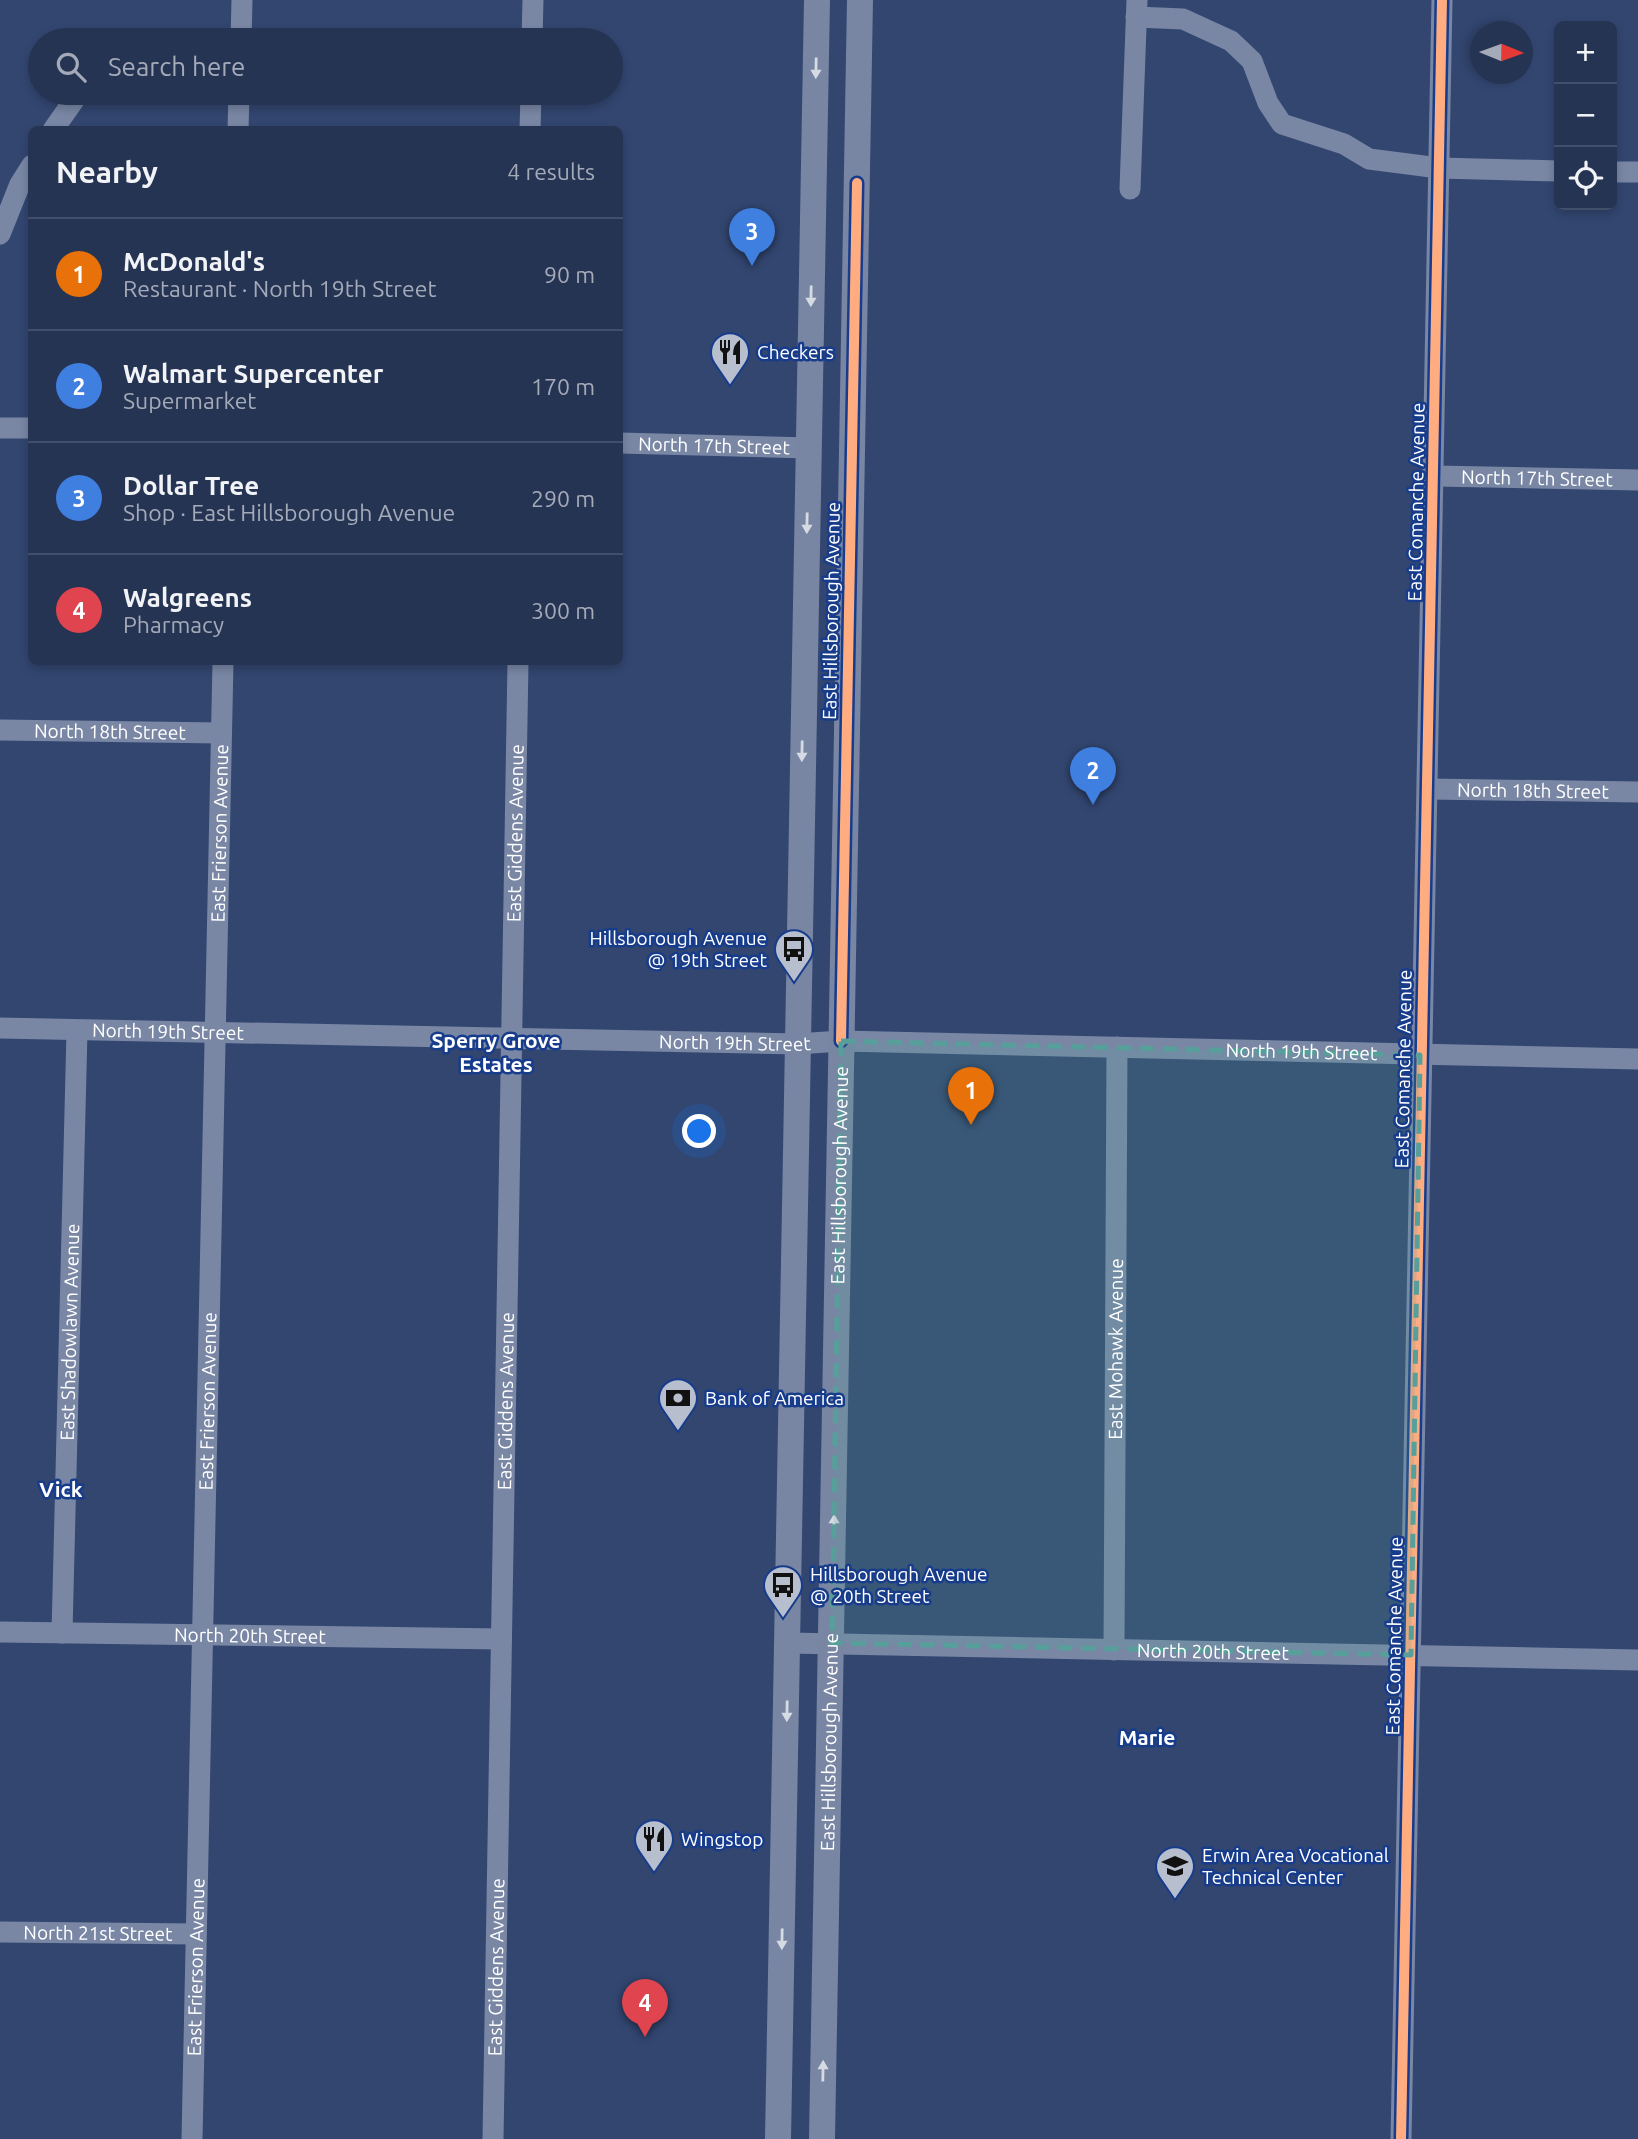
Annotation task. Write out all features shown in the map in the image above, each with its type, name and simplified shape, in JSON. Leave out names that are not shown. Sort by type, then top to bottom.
[{"type":"main road","name":"East Hillsborough Avenue","points":[[778,2139],[817,0]]},
{"type":"main road","name":"East Hillsborough Avenue","points":[[822,2139],[832,1643],[835,1273],[860,0]]},
{"type":"street","points":[[241,28],[242,0]]},
{"type":"street","points":[[532,28],[533,0]]},
{"type":"street","name":"East Comanche Avenue","points":[[1401,2139],[1442,0]]},
{"type":"street","points":[[1130,189],[1137,9],[1183,19],[1231,41],[1252,61],[1268,103],[1282,124],[1344,144],[1369,159],[1439,168],[1554,171]]},
{"type":"street","points":[[56,126],[71,105]]},
{"type":"street","points":[[238,126],[239,105]]},
{"type":"street","points":[[530,126],[531,105]]},
{"type":"street","points":[[0,234],[20,184],[28,171]]},
{"type":"street","points":[[1617,172],[1638,172]]},
{"type":"street","points":[[0,428],[28,428]]},
{"type":"street","name":"North 17th Street","points":[[623,443],[809,448]]},
{"type":"street","name":"North 17th Street","points":[[1434,476],[1638,480]]},
{"type":"street","name":"East Frierson Avenue","points":[[192,2139],[213,1031],[223,665]]},
{"type":"street","name":"East Giddens Avenue","points":[[493,2139],[518,665]]},
{"type":"street","name":"North 18th Street","points":[[0,730],[220,733]]},
{"type":"street","name":"North 18th Street","points":[[1428,789],[1638,792]]},
{"type":"street","name":"North 19th Street","points":[[0,1028],[797,1044],[841,1041],[1638,1059]]},
{"type":"street","name":"East Shadowlawn Avenue","points":[[62,1633],[77,1031]]},
{"type":"street","name":"East Mohawk Avenue","points":[[1114,1650],[1116,1047]]},
{"type":"street","name":"North 20th Street","points":[[0,1632],[501,1639]]},
{"type":"street","name":"North 20th Street","points":[[788,1643],[1638,1660]]},
{"type":"street","name":"North 21st Street","points":[[0,1932],[196,1934]]},
{"type":"highlighted area","points":[[841,1041],[1420,1055],[1411,1655],[832,1643]]},
{"type":"cycle path","points":[[1401,2139],[1442,0]]},
{"type":"cycle path","points":[[841,1041],[857,183]]},
{"type":"place","name":"Dollar Tree","points":[[752,266]]},
{"type":"place","name":"Checkers","points":[[730,386]]},
{"type":"place","name":"Walmart Supercenter","points":[[1093,805]]},
{"type":"place","name":"Hillsborough Avenue @ 19th Street","points":[[794,983]]},
{"type":"place","name":"McDonald's","points":[[971,1125]]},
{"type":"place","name":"Bank of America","points":[[678,1432]]},
{"type":"place","name":"Hillsborough Avenue @ 20th Street","points":[[783,1619]]},
{"type":"place","name":"Wingstop","points":[[654,1873]]},
{"type":"place","name":"Erwin Area Vocational Technical Center","points":[[1175,1900]]},
{"type":"place","name":"Walgreens","points":[[645,2037]]},
{"type":"district","name":"Sperry Grove Estates","points":[[496,1052]]},
{"type":"district","name":"Vick","points":[[61,1489]]},
{"type":"district","name":"Marie","points":[[1147,1737]]}]
